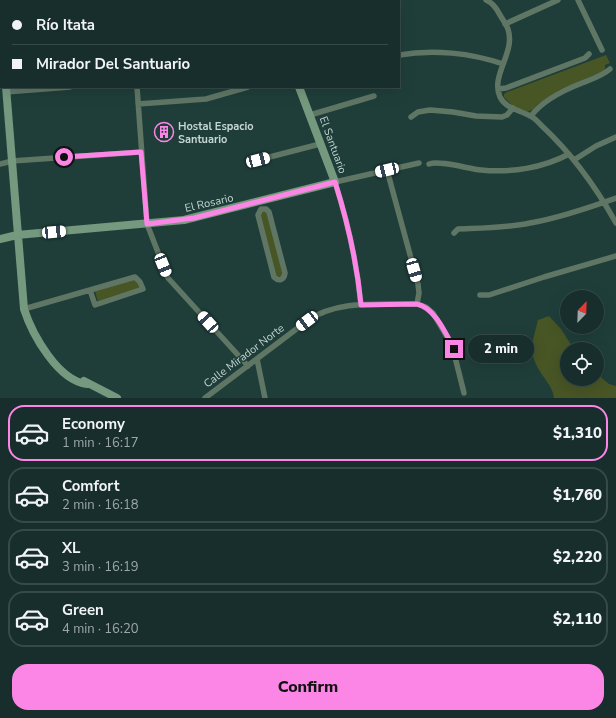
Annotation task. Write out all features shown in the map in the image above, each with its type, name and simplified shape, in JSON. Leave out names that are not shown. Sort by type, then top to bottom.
[{"type":"street","points":[[505,24],[558,0]]},
{"type":"street","points":[[578,0],[602,50]]},
{"type":"street","points":[[489,1],[497,9],[505,24],[509,36],[507,55],[499,78],[498,88],[501,99],[513,108],[531,116],[569,154],[604,202],[616,223]]},
{"type":"street","points":[[0,12],[0,18]]},
{"type":"street","points":[[400,55],[425,53],[452,54],[484,59],[503,64]]},
{"type":"street","points":[[498,88],[506,88],[542,75],[585,58],[589,54]]},
{"type":"street","points":[[531,116],[536,109],[553,96],[604,74],[610,69]]},
{"type":"street","points":[[49,88],[6,90],[24,309],[30,327],[57,366],[64,372],[75,376],[86,384],[117,398]]},
{"type":"street","points":[[137,88],[147,224],[168,278],[248,366]]},
{"type":"street","points":[[138,104],[206,99],[244,88]]},
{"type":"street","name":"El Santuario","points":[[299,88],[335,182],[346,220],[358,277],[361,305]]},
{"type":"street","points":[[310,115],[374,96]]},
{"type":"street","points":[[411,117],[418,112],[430,110],[476,116],[502,117],[507,115],[513,108]]},
{"type":"street","points":[[574,160],[596,146],[616,137]]},
{"type":"street","points":[[258,160],[320,144]]},
{"type":"street","points":[[0,164],[12,161],[141,152]]},
{"type":"street","points":[[429,164],[439,163],[482,170],[509,171],[558,160],[569,154]]},
{"type":"street","name":"El Rosario","points":[[0,240],[18,235],[147,224],[194,218],[262,205],[335,182],[418,163]]},
{"type":"street","points":[[387,170],[418,284],[419,296],[417,304],[426,307],[433,313],[454,349],[464,393]]},
{"type":"street","points":[[454,233],[458,229],[532,223],[616,198]]},
{"type":"street","points":[[262,205],[269,212],[286,274],[281,280],[277,280],[274,277],[258,215],[262,205]]},
{"type":"street","points":[[480,295],[489,295],[616,256]]},
{"type":"street","points":[[24,309],[90,290],[136,277],[143,289],[95,305],[90,290]]},
{"type":"street","name":"Calle Mirador Norte","points":[[205,398],[317,315],[334,308],[361,305],[417,304]]},
{"type":"street","points":[[257,359],[265,398]]},
{"type":"green space","points":[[606,55],[610,63],[605,65],[605,71],[560,90],[537,105],[534,109],[527,112],[513,106],[504,97],[504,94],[507,92]]},
{"type":"green space","points":[[262,211],[266,211],[284,273],[283,276],[278,277],[276,275],[260,214]]},
{"type":"green space","points":[[135,279],[139,283],[140,289],[98,302],[95,291]]},
{"type":"green space","points":[[549,316],[560,328],[560,334],[564,334],[569,342],[560,342],[560,386],[604,386],[604,380],[609,384],[616,386],[616,398],[554,398],[553,392],[538,368],[533,355],[532,349],[538,320]]},
{"type":"place","name":"Hostal Espacio Santuario","points":[[164,132]]},
{"type":"route","points":[[64,157],[141,152],[147,224],[171,222],[204,216],[335,182],[351,239],[361,305],[417,304],[424,306],[433,313],[454,349]]}]
